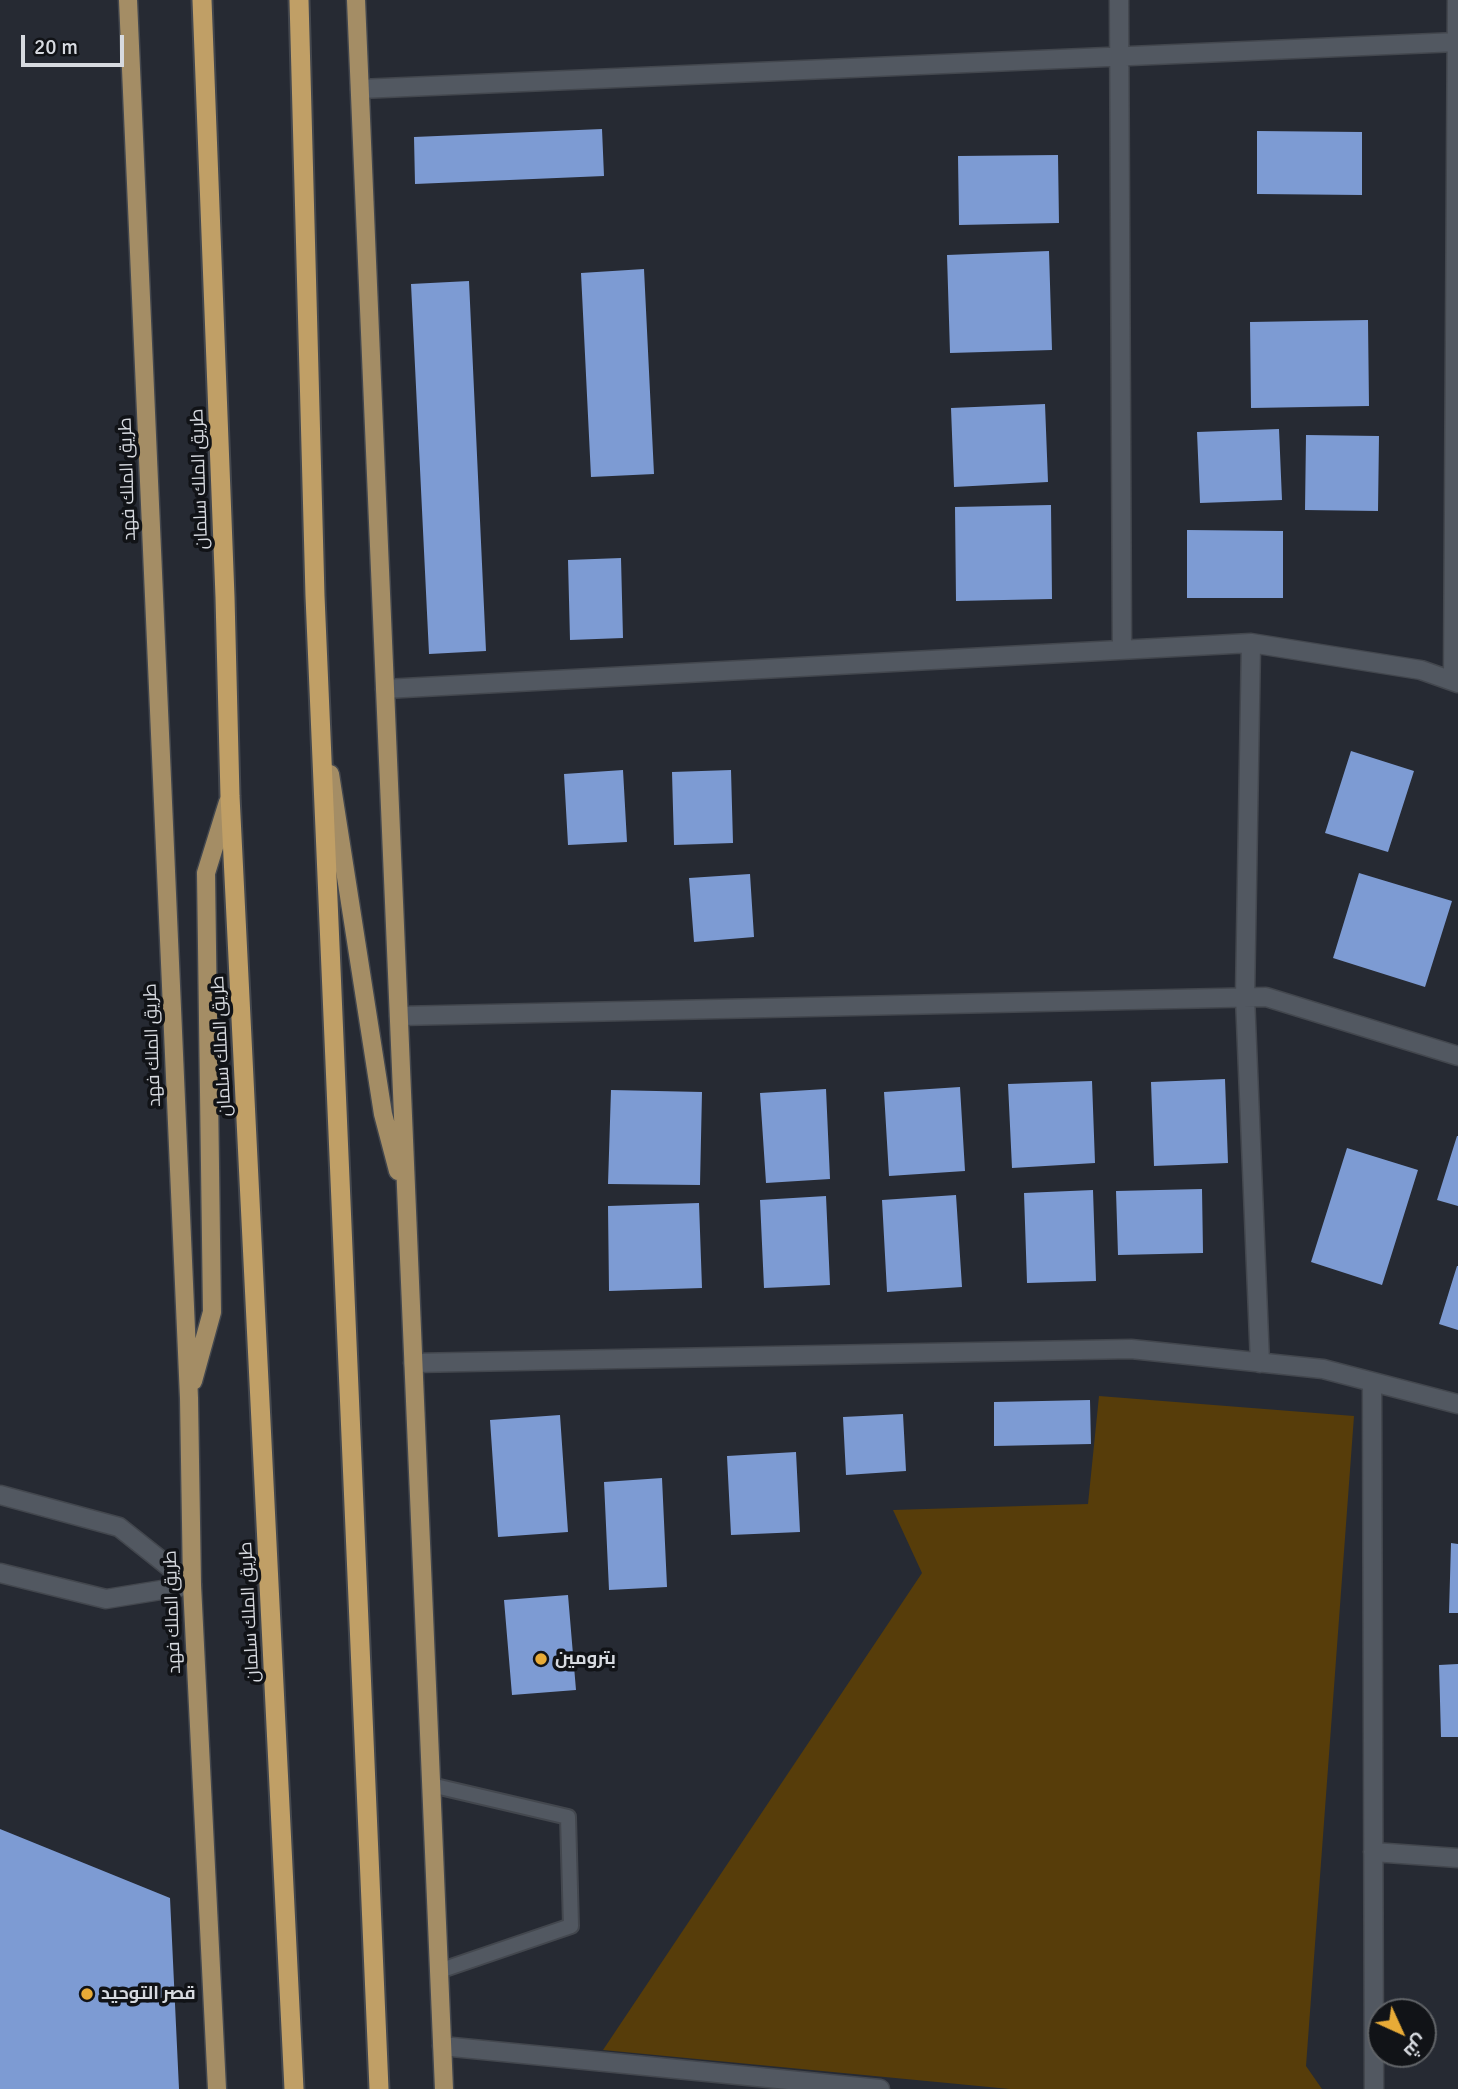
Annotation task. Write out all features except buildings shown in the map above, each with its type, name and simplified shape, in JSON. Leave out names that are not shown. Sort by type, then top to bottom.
[{"type":"highway","name":"طريق الملك سلمان","points":[[202,0],[230,796],[294,2089]]},
{"type":"highway","points":[[299,0],[315,596],[379,2089]]},
{"type":"main road","name":"طريق الملك فهد","points":[[128,0],[189,1398],[192,1585],[217,2089]]},
{"type":"main road","points":[[356,0],[444,2089]]},
{"type":"main road","points":[[320,713],[383,1114],[407,1205]]},
{"type":"main road","points":[[189,1398],[212,1312],[206,873],[230,796]]},
{"type":"street","points":[[1119,0],[1122,650]]},
{"type":"street","points":[[385,689],[1251,643],[1421,670],[1455,682],[1457,0]]},
{"type":"street","points":[[360,89],[1457,42]]},
{"type":"street","points":[[1251,643],[1245,997],[1260,1363]]},
{"type":"street","points":[[399,1016],[1266,997],[1458,1056]]},
{"type":"street","points":[[413,1363],[1131,1349],[1323,1370],[1458,1404]]},
{"type":"street","points":[[1372,1382],[1374,2089]]},
{"type":"street","points":[[0,1495],[119,1527],[192,1585]]},
{"type":"street","points":[[0,1573],[106,1599],[192,1585]]},
{"type":"street","points":[[1373,1852],[1458,1858]]},
{"type":"street","points":[[442,2046],[880,2089]]},
{"type":"lane","points":[[431,1786],[568,1817],[571,1926],[439,1971]]},
{"type":"shaded area","points":[[1099,1396],[1354,1416],[1306,2066],[1322,2089],[1010,2089],[603,2050],[922,1573],[893,1510],[1088,1504]]},
{"type":"place","name":"بترومين","points":[[541,1659]]},
{"type":"place","name":"قصر التوحيد","points":[[87,1994]]}]
